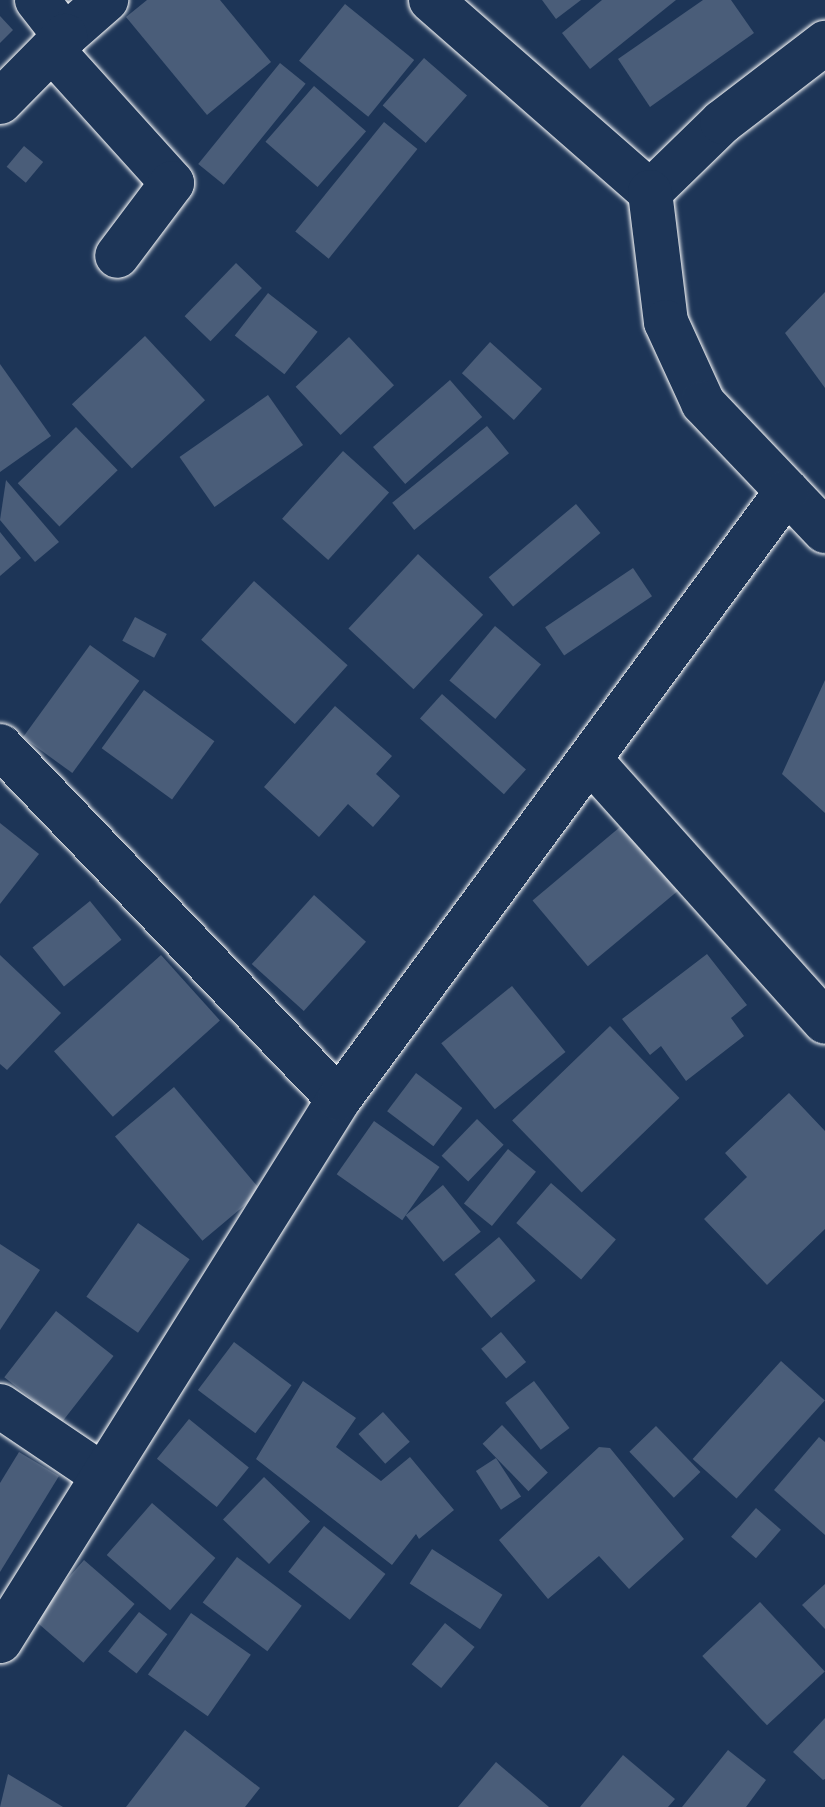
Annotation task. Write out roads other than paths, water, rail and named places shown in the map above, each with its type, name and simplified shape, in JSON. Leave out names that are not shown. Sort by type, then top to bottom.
[{"type":"street","points":[[37,0],[58,43],[172,183],[117,256]]},
{"type":"street","points":[[0,102],[106,0]]},
{"type":"street","points":[[431,0],[650,192],[666,322],[703,403],[825,531]]},
{"type":"street","points":[[650,192],[722,122],[825,43]]},
{"type":"street","points":[[0,1641],[101,1474],[339,1099],[592,762],[787,491]]},
{"type":"street","points":[[0,746],[339,1099]]},
{"type":"street","points":[[592,762],[825,1022]]},
{"type":"street","points":[[0,1406],[101,1474]]}]
